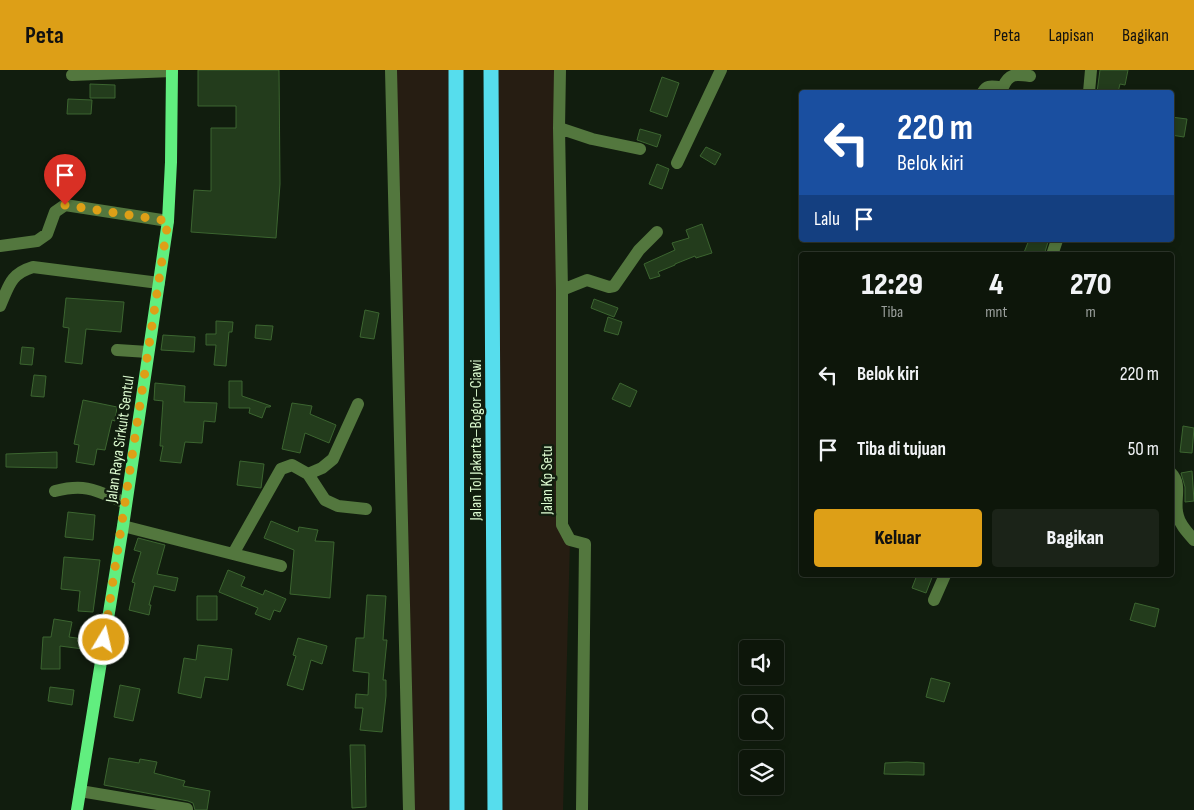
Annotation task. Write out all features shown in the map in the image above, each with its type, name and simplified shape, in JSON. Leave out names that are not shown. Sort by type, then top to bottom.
[{"type":"highway","name":"Jalan Tol Jakarta–Bogor–Ciawi","points":[[456,70],[457,810]]},
{"type":"highway","name":"Jalan Tol Jakarta–Bogor–Ciawi","points":[[491,70],[494,810]]},
{"type":"main road","name":"Jalan Raya Sirkuit Sentul","points":[[77,810],[123,526],[168,221],[172,70]]},
{"type":"street","points":[[72,75],[172,70]]},
{"type":"street","points":[[390,70],[408,810]]},
{"type":"street","points":[[560,70],[559,128],[562,290],[587,280],[610,287],[614,286],[639,250],[657,232]]},
{"type":"street","points":[[677,164],[721,70]]},
{"type":"street","points":[[1089,90],[1091,70]]},
{"type":"street","points":[[984,90],[990,86],[1003,87],[1006,79],[1010,76],[1030,76]]},
{"type":"street","points":[[559,128],[592,140],[640,149]]},
{"type":"street","points":[[0,246],[37,241],[47,234],[55,212],[65,205],[168,221]]},
{"type":"street","points":[[0,306],[14,277],[24,270],[33,267],[158,283]]},
{"type":"street","name":"Jalan Kp Setu","points":[[562,290],[562,526],[570,540],[586,544],[582,810]]},
{"type":"street","points":[[118,350],[148,352]]},
{"type":"street","points":[[308,474],[322,468],[333,460],[358,404]]},
{"type":"street","points":[[233,554],[281,470],[292,465],[308,474],[325,500],[338,506],[366,509]]},
{"type":"street","points":[[1174,476],[1177,480],[1176,508],[1178,518],[1194,540]]},
{"type":"street","points":[[55,491],[70,487],[84,487],[126,503]]},
{"type":"street","points":[[123,526],[281,566]]},
{"type":"street","points":[[934,600],[944,577]]},
{"type":"street","points":[[80,790],[187,809]]},
{"type":"shaded area","points":[[391,70],[456,70],[457,810],[408,810]]},
{"type":"shaded area","points":[[491,70],[560,70],[562,525],[570,540],[563,810],[494,810]]},
{"type":"building","points":[[198,70],[279,70],[280,184],[276,238],[191,232],[194,190],[211,191],[211,128],[236,128],[236,106],[198,106]]},
{"type":"building","points":[[1100,70],[1128,70],[1125,85],[1120,84],[1118,90],[1097,90]]},
{"type":"building","points":[[662,77],[679,83],[667,117],[650,111]]},
{"type":"building","points":[[90,84],[115,85],[115,98],[90,98]]},
{"type":"building","points":[[68,99],[92,100],[91,114],[67,114]]},
{"type":"building","points":[[1174,117],[1187,119],[1184,137],[1174,135]]},
{"type":"building","points":[[640,129],[661,135],[657,147],[637,140]]},
{"type":"building","points":[[706,147],[721,154],[715,165],[700,156]]},
{"type":"building","points":[[657,164],[669,169],[662,189],[649,184]]},
{"type":"building","points":[[702,224],[712,253],[696,258],[695,256],[675,264],[658,272],[660,276],[650,279],[644,264],[675,250],[672,243],[689,238],[686,230]]},
{"type":"building","points":[[1028,242],[1048,242],[1045,252],[1024,252]]},
{"type":"building","points":[[66,298],[124,302],[121,332],[86,329],[82,364],[65,362],[69,328],[63,327]]},
{"type":"building","points":[[594,299],[618,308],[614,317],[591,308]]},
{"type":"building","points":[[365,310],[379,313],[374,339],[360,337]]},
{"type":"building","points":[[608,317],[622,322],[618,335],[604,331]]},
{"type":"building","points":[[216,321],[233,322],[232,332],[229,332],[226,366],[214,365],[216,345],[206,345],[206,334],[216,334]]},
{"type":"building","points":[[256,325],[273,326],[271,340],[255,338]]},
{"type":"building","points":[[163,335],[195,337],[194,352],[161,350]]},
{"type":"building","points":[[22,347],[34,348],[32,365],[20,364]]},
{"type":"building","points":[[34,375],[46,376],[44,397],[31,396]]},
{"type":"building","points":[[229,381],[242,381],[242,396],[271,406],[266,407],[262,418],[249,413],[250,408],[229,408]]},
{"type":"building","points":[[155,383],[185,386],[184,402],[217,403],[215,422],[204,421],[202,443],[185,442],[181,463],[160,461],[163,446],[160,446],[163,401],[154,400]]},
{"type":"building","points":[[620,383],[637,391],[630,407],[612,399]]},
{"type":"building","points":[[83,400],[117,407],[115,421],[112,420],[105,450],[97,449],[94,465],[76,462],[79,445],[74,444]]},
{"type":"building","points":[[292,403],[312,406],[310,414],[336,425],[329,443],[305,433],[300,453],[282,449]]},
{"type":"building","points":[[1183,426],[1194,428],[1192,453],[1180,452]]},
{"type":"building","points":[[57,452],[57,468],[6,467],[6,454]]},
{"type":"building","points":[[240,461],[264,464],[261,488],[237,485]]},
{"type":"building","points":[[1192,471],[1194,501],[1185,502],[1185,487],[1181,473]]},
{"type":"building","points":[[68,512],[95,515],[93,540],[65,537]]},
{"type":"building","points":[[271,521],[298,532],[299,527],[318,530],[315,541],[334,542],[330,598],[290,594],[294,550],[264,538]]},
{"type":"building","points":[[138,538],[165,545],[157,574],[178,578],[175,591],[154,586],[149,605],[151,605],[149,615],[129,610],[135,583],[132,582],[141,552],[134,550]]},
{"type":"building","points":[[64,557],[100,560],[93,612],[78,611],[80,591],[61,589]]},
{"type":"building","points":[[228,570],[245,577],[241,586],[263,595],[265,590],[286,599],[280,612],[274,610],[270,620],[255,614],[258,608],[219,592]]},
{"type":"building","points":[[916,577],[932,577],[926,593],[912,588]]},
{"type":"building","points":[[367,595],[386,596],[383,640],[387,640],[383,680],[386,680],[386,696],[382,732],[360,730],[363,708],[355,708],[356,694],[368,695],[369,673],[353,671],[356,638],[364,638]]},
{"type":"building","points":[[197,596],[217,596],[217,620],[197,620]]},
{"type":"building","points":[[1135,603],[1159,609],[1155,627],[1130,620]]},
{"type":"building","points":[[54,619],[72,622],[69,637],[84,639],[83,649],[60,646],[60,669],[41,669],[43,637],[51,637]]},
{"type":"building","points":[[298,638],[327,646],[322,664],[311,660],[303,690],[287,685],[296,656],[293,655]]},
{"type":"building","points":[[198,645],[232,649],[228,680],[205,677],[201,698],[178,693],[184,658],[196,660]]},
{"type":"building","points":[[931,678],[950,683],[944,702],[926,697]]},
{"type":"building","points":[[120,685],[140,689],[133,721],[114,717]]},
{"type":"building","points":[[50,687],[74,690],[72,705],[48,701]]},
{"type":"building","points":[[350,745],[365,745],[366,807],[352,808]]},
{"type":"building","points":[[109,758],[139,763],[140,759],[157,762],[154,773],[185,781],[183,786],[210,791],[207,810],[195,810],[193,803],[188,801],[104,785]]},
{"type":"building","points":[[885,763],[924,763],[924,775],[884,774]]},
{"type":"route","points":[[65,205],[168,221],[123,526],[104,640]]}]
